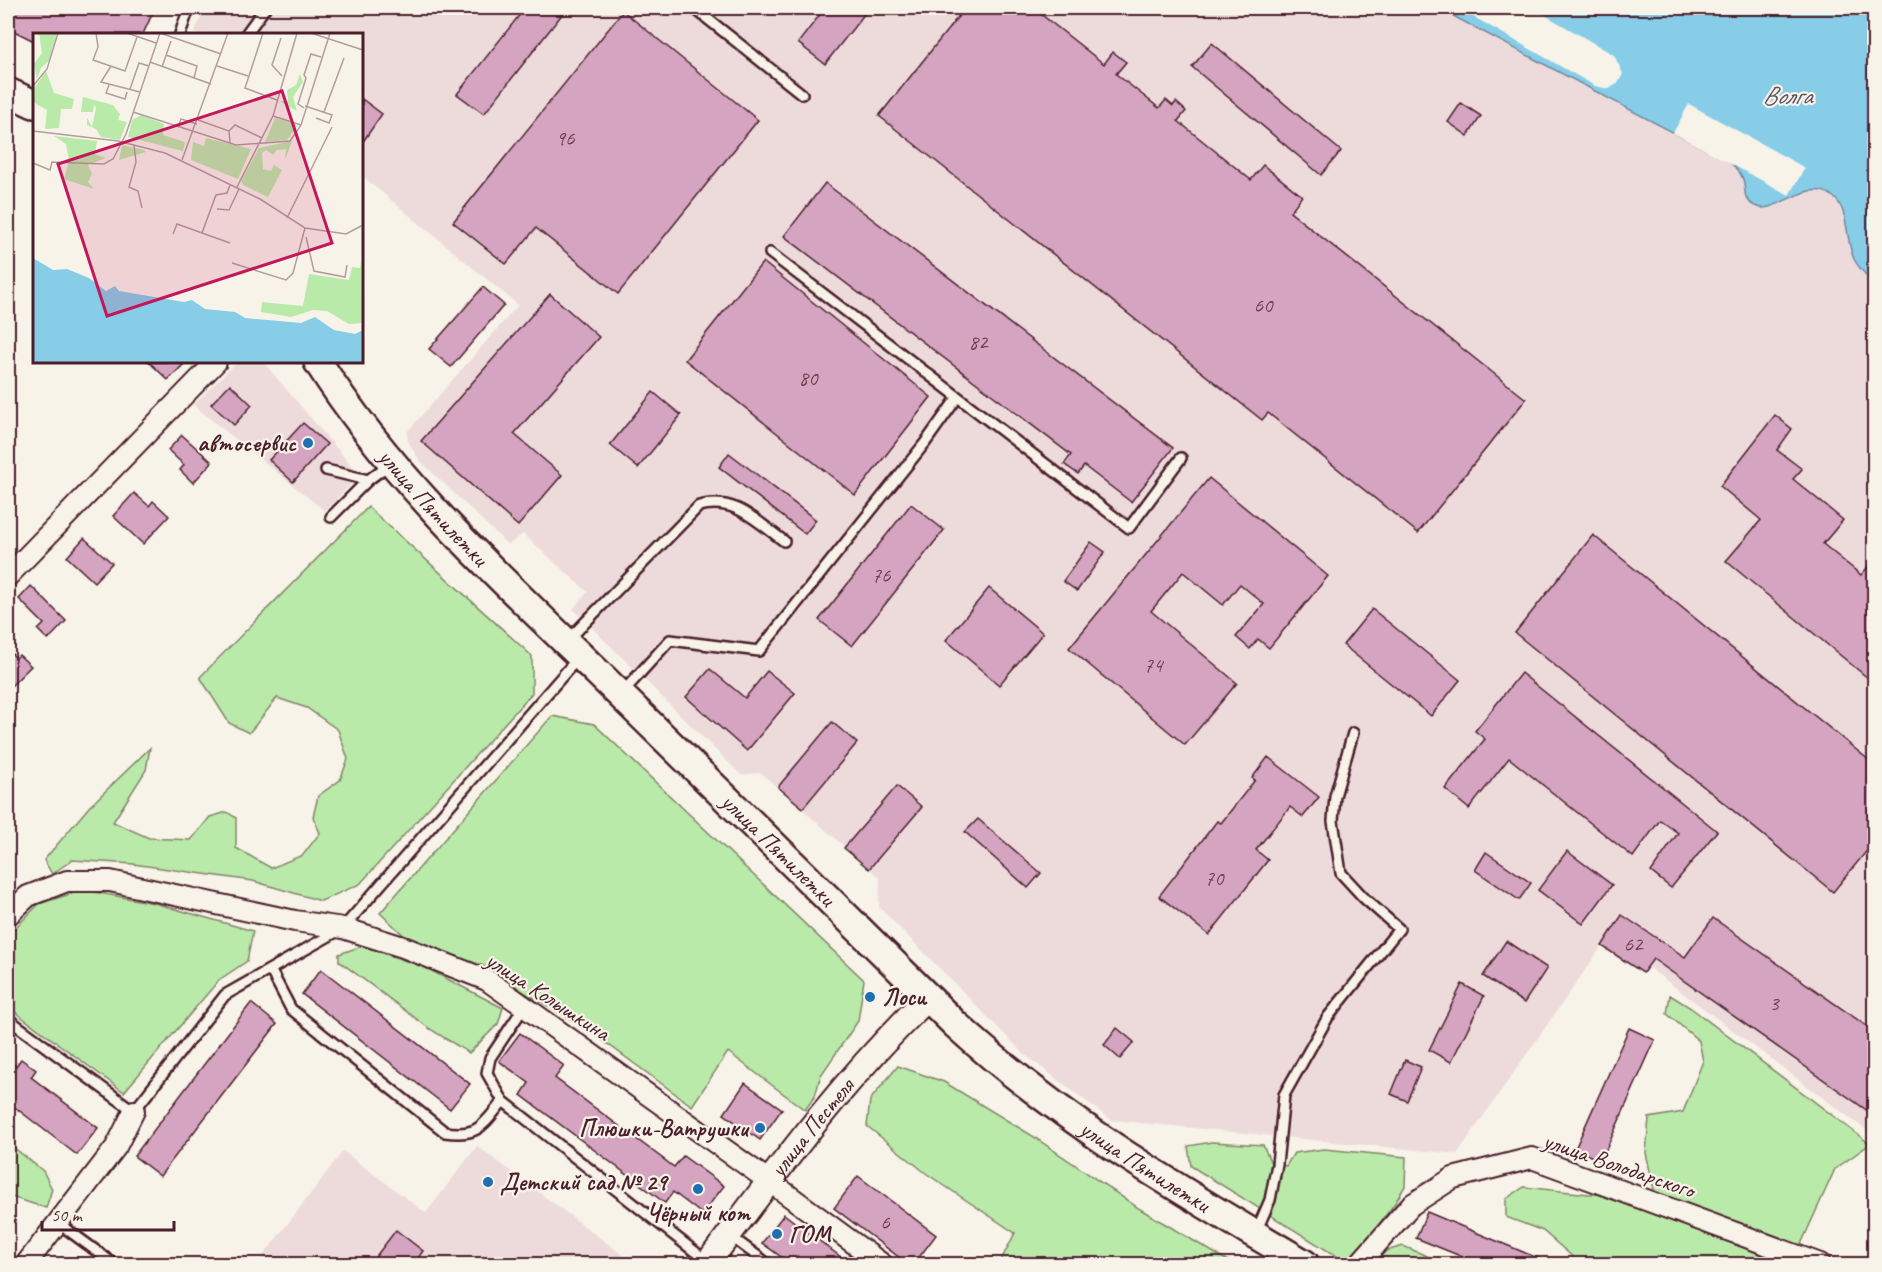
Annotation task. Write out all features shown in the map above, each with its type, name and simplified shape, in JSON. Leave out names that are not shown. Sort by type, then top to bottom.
[{"type":"main road","points":[[8,92],[33,104]]},
{"type":"main road","name":"улица Пятилетки","points":[[319,363],[343,399],[392,461],[476,552],[989,1056],[1055,1108],[1126,1157],[1305,1264]]},
{"type":"street","points":[[8,576],[215,363]]},
{"type":"street","name":"улица Колышкина","points":[[8,915],[28,896],[67,881],[110,881],[295,921],[343,928],[403,947],[487,980],[769,1181],[877,1263]]},
{"type":"street","name":"улица Пестеля","points":[[707,1263],[769,1181],[871,1054],[928,998]]},
{"type":"street","points":[[26,1264],[116,1147],[134,1111]]},
{"type":"street","name":"улица Володарского","points":[[1359,1264],[1411,1205],[1453,1178],[1532,1158],[1820,1264]]},
{"type":"lane","points":[[180,33],[189,8]]},
{"type":"lane","points":[[247,33],[265,8]]},
{"type":"lane","points":[[693,8],[802,94]]},
{"type":"lane","points":[[770,253],[1129,528],[1181,458]]},
{"type":"lane","points":[[621,695],[670,640],[759,651],[925,443],[957,398]]},
{"type":"lane","points":[[331,517],[368,480],[392,461]]},
{"type":"lane","points":[[326,470],[368,480]]},
{"type":"lane","points":[[8,1018],[134,1111],[225,995],[271,971],[343,928],[573,649],[699,506],[716,502],[734,506],[784,541]]},
{"type":"lane","points":[[1255,1234],[1270,1200],[1277,1164],[1284,1095],[1328,1017],[1399,929],[1364,898],[1341,873],[1333,821],[1334,805],[1353,734]]},
{"type":"lane","points":[[271,971],[291,1009],[445,1132],[464,1135],[478,1130],[503,1101]]},
{"type":"lane","points":[[524,1006],[489,1058],[487,1073],[503,1101],[707,1263]]},
{"type":"lane","points":[[57,1222],[114,1264]]},
{"type":"lane","points":[[729,1235],[768,1264]]},
{"type":"shaded area","points":[[205,8],[1438,8],[1731,163],[1742,176],[1747,198],[1765,208],[1785,202],[1804,190],[1818,189],[1830,194],[1836,199],[1846,221],[1854,258],[1863,273],[1874,284],[1874,1136],[1648,967],[1643,973],[1602,946],[1457,1154],[1111,1120],[1025,1055],[879,907],[880,878],[761,773],[741,775],[573,609],[588,592],[523,534],[508,545],[419,460],[408,441],[407,432],[518,305],[363,177],[363,33],[194,33]]},
{"type":"shaded area","points":[[236,363],[264,363],[356,471],[352,483],[325,511],[193,405]]},
{"type":"shaded area","name":"Детский сад № 29","points":[[477,1146],[635,1264],[257,1264],[343,1151],[426,1213]]},
{"type":"green space","points":[[368,507],[532,656],[532,693],[360,884],[321,901],[253,881],[133,864],[72,860],[52,874],[44,860],[89,807],[150,748],[146,770],[113,822],[149,838],[191,840],[210,817],[227,812],[236,818],[236,848],[271,868],[303,855],[320,833],[313,817],[318,796],[340,780],[348,759],[338,730],[307,708],[277,698],[249,733],[229,723],[200,677]]},
{"type":"green space","points":[[552,716],[594,724],[864,980],[858,1021],[821,1075],[815,1096],[805,1110],[728,1052],[692,1106],[583,1026],[492,974],[410,941],[380,913]]},
{"type":"green space","points":[[83,890],[154,903],[253,931],[247,961],[219,980],[124,1092],[8,1007],[8,935],[39,904]]},
{"type":"green space","points":[[362,946],[424,967],[503,1008],[498,1024],[469,1053],[430,1029],[339,961],[339,954]]},
{"type":"green space","points":[[1670,995],[1691,1008],[1870,1144],[1835,1169],[1792,1264],[1573,1264],[1574,1258],[1543,1231],[1506,1217],[1506,1199],[1524,1187],[1589,1194],[1655,1194],[1646,1153],[1649,1118],[1683,1112],[1703,1061],[1699,1041],[1667,1014]]},
{"type":"green space","points":[[898,1066],[944,1082],[1031,1135],[1140,1209],[1233,1264],[999,1264],[1015,1233],[927,1174],[867,1126],[870,1100]]},
{"type":"green space","points":[[1212,1142],[1263,1145],[1271,1163],[1286,1166],[1294,1153],[1324,1149],[1406,1157],[1405,1186],[1349,1264],[1191,1166],[1188,1146]]},
{"type":"green space","points":[[8,1143],[43,1171],[52,1189],[46,1208],[8,1196]]},
{"type":"green space","points":[[1403,1246],[1446,1264],[1373,1264],[1383,1252]]},
{"type":"water","name":"Волга","points":[[1438,8],[1874,8],[1874,284],[1854,259],[1844,216],[1837,201],[1831,195],[1820,191],[1808,191],[1775,205],[1764,208],[1755,206],[1747,199],[1743,179],[1731,163]]},
{"type":"pier","points":[[1458,8],[1533,8],[1614,55],[1623,74],[1618,83],[1609,89],[1595,86]]},
{"type":"pier","points":[[1689,104],[1805,168],[1789,195],[1673,133]]},
{"type":"building","points":[[8,8],[155,8],[143,33],[33,33],[33,40],[8,28]]},
{"type":"building","points":[[525,8],[567,8],[484,114],[457,94]]},
{"type":"building","points":[[825,8],[869,8],[825,64],[798,43]]},
{"type":"building","points":[[965,8],[1033,8],[1104,64],[1113,52],[1126,62],[1116,74],[1159,108],[1166,100],[1173,106],[1176,102],[1186,111],[1178,121],[1251,180],[1263,165],[1302,196],[1290,212],[1526,399],[1418,533],[1268,413],[1262,420],[879,116]]},
{"type":"building","points":[[623,11],[758,120],[618,294],[536,228],[506,264],[453,222]]},
{"type":"building","points":[[1212,43],[1341,151],[1321,175],[1192,67]]},
{"type":"building","points":[[363,100],[382,114],[363,142]]},
{"type":"building","points":[[1461,103],[1481,116],[1468,136],[1448,122]]},
{"type":"building","points":[[825,183],[1173,448],[1131,502],[1084,466],[1078,474],[1064,464],[1071,455],[784,236]]},
{"type":"building","points":[[763,262],[931,397],[855,495],[685,360]]},
{"type":"building","points":[[483,287],[504,305],[451,367],[429,349]]},
{"type":"building","points":[[550,294],[599,337],[514,434],[562,475],[518,526],[421,441]]},
{"type":"building","points":[[150,363],[185,363],[168,380]]},
{"type":"building","points":[[230,384],[252,405],[234,425],[211,404]]},
{"type":"building","points":[[653,392],[681,415],[638,468],[610,445]]},
{"type":"building","points":[[1775,415],[1792,429],[1777,450],[1802,469],[1793,479],[1843,520],[1823,544],[1861,575],[1875,559],[1875,684],[1726,561],[1761,520],[1720,486]]},
{"type":"building","points":[[303,423],[327,444],[293,482],[269,460]]},
{"type":"building","points":[[182,435],[212,462],[193,483],[180,470],[184,465],[168,450]]},
{"type":"building","points":[[729,453],[816,520],[805,534],[719,467]]},
{"type":"building","points":[[1209,478],[1328,576],[1269,648],[1258,639],[1250,649],[1236,637],[1264,604],[1240,584],[1223,605],[1183,572],[1151,611],[1237,683],[1185,745],[1069,648]]},
{"type":"building","points":[[134,493],[149,506],[153,501],[169,516],[143,544],[113,516]]},
{"type":"building","points":[[911,504],[944,530],[852,646],[819,620]]},
{"type":"building","points":[[1593,535],[1875,765],[1875,841],[1833,892],[1515,633]]},
{"type":"building","points":[[84,538],[112,563],[94,582],[67,557]]},
{"type":"building","points":[[1091,542],[1105,552],[1077,591],[1063,581]]},
{"type":"building","points":[[31,586],[66,621],[48,640],[38,630],[44,624],[19,599]]},
{"type":"building","points":[[989,588],[1043,633],[999,685],[946,640]]},
{"type":"building","points":[[1372,609],[1460,680],[1431,716],[1343,645]]},
{"type":"building","points":[[8,650],[16,658],[19,655],[31,666],[8,689]]},
{"type":"building","points":[[710,669],[745,698],[767,671],[795,693],[747,751],[686,697]]},
{"type":"building","points":[[1521,673],[1717,831],[1671,888],[1651,872],[1678,833],[1660,820],[1633,857],[1509,758],[1469,809],[1445,789],[1485,739],[1475,731]]},
{"type":"building","points":[[832,722],[857,743],[803,808],[778,787]]},
{"type":"building","points":[[1268,757],[1319,797],[1303,817],[1290,807],[1256,850],[1268,860],[1209,935],[1159,896],[1217,821],[1221,823],[1255,780],[1252,778]]},
{"type":"building","points":[[897,786],[922,807],[869,869],[844,848]]},
{"type":"building","points":[[978,819],[1041,873],[1028,888],[965,832]]},
{"type":"building","points":[[1567,851],[1612,885],[1583,924],[1538,890]]},
{"type":"building","points":[[1486,852],[1531,883],[1519,900],[1475,870]]},
{"type":"building","points":[[1622,915],[1685,957],[1713,918],[1875,1032],[1875,1116],[1653,959],[1643,973],[1602,946]]},
{"type":"building","points":[[1506,941],[1547,968],[1524,1003],[1483,976]]},
{"type":"building","points":[[321,969],[470,1084],[450,1109],[302,994]]},
{"type":"building","points":[[1462,984],[1484,996],[1451,1062],[1429,1050]]},
{"type":"building","points":[[251,1003],[277,1024],[160,1176],[134,1156]]},
{"type":"building","points":[[1117,1028],[1134,1042],[1120,1059],[1104,1045]]},
{"type":"building","points":[[1629,1028],[1655,1040],[1601,1161],[1575,1149]]},
{"type":"building","points":[[520,1033],[564,1066],[555,1078],[674,1167],[683,1156],[724,1186],[702,1214],[673,1192],[665,1203],[521,1095],[529,1083],[499,1061]]},
{"type":"building","points":[[21,1059],[36,1070],[31,1077],[98,1128],[77,1155],[8,1102],[8,1060],[16,1066]]},
{"type":"building","points":[[1405,1060],[1421,1067],[1407,1101],[1391,1094]]},
{"type":"building","points":[[745,1083],[782,1109],[760,1140],[724,1114]]},
{"type":"building","points":[[858,1176],[936,1235],[914,1264],[908,1264],[834,1208]]},
{"type":"building","points":[[1427,1212],[1552,1264],[1480,1264],[1416,1238]]},
{"type":"building","points":[[784,1214],[850,1264],[791,1264],[762,1243]]},
{"type":"building","points":[[396,1230],[423,1251],[414,1264],[370,1264]]},
{"type":"place","name":"автосервис","points":[[308,443]]},
{"type":"place","name":"Лоси","points":[[870,997]]},
{"type":"place","name":"Плюшки-Ватрушки","points":[[760,1128]]},
{"type":"place","name":"Детский сад № 29","points":[[488,1182]]},
{"type":"place","name":"Чёрный кот","points":[[698,1189]]},
{"type":"place","name":"ГОМ","points":[[777,1234]]}]
